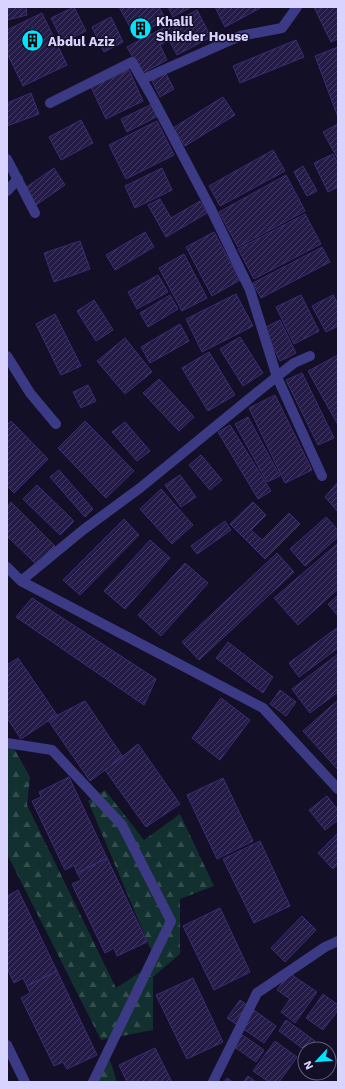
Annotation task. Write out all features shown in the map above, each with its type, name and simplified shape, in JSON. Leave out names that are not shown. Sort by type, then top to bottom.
[{"type":"street","points":[[143,80],[240,36],[282,28],[297,7]]},
{"type":"street","points":[[50,103],[132,62],[210,207],[250,290],[277,378],[322,476]]},
{"type":"street","points":[[7,159],[35,213]]},
{"type":"street","points":[[7,191],[18,179]]},
{"type":"street","points":[[7,356],[30,393],[56,424]]},
{"type":"street","points":[[21,581],[83,530],[140,488],[294,363],[310,356]]},
{"type":"street","points":[[7,567],[21,581],[263,708],[338,789]]},
{"type":"street","points":[[7,744],[52,750],[122,826],[171,921],[93,1082]]},
{"type":"street","points":[[213,1082],[257,992],[325,947],[338,941]]},
{"type":"street","points":[[7,1045],[24,1082]]},
{"type":"green space","points":[[7,736],[30,777],[27,805],[116,988],[156,962],[88,801],[105,790],[144,840],[180,814],[214,886],[180,899],[180,954],[153,977],[153,1030],[101,1040],[7,854]]},
{"type":"green space","points":[[110,1060],[117,1082],[92,1082]]},
{"type":"building","points":[[7,7],[26,7],[27,15],[7,20]]},
{"type":"building","points":[[74,7],[86,31],[63,42],[51,18]]},
{"type":"building","name":"Khalil Shikder House","points":[[119,7],[159,7],[166,20],[135,36]]},
{"type":"building","points":[[168,7],[191,7],[173,17]]},
{"type":"building","points":[[215,7],[262,7],[225,27]]},
{"type":"building","points":[[314,7],[338,7],[338,39],[331,42]]},
{"type":"building","points":[[197,10],[211,37],[177,55],[169,40],[160,45],[167,60],[142,73],[127,47]]},
{"type":"building","name":"Abdul Aziz","points":[[42,13],[67,65],[23,86],[7,53],[7,30]]},
{"type":"building","points":[[111,17],[123,42],[104,52],[92,27]]},
{"type":"building","points":[[296,40],[304,57],[240,83],[233,66]]},
{"type":"building","points":[[338,47],[338,117],[315,56]]},
{"type":"building","points":[[129,70],[143,101],[106,119],[91,87]]},
{"type":"building","points":[[165,72],[174,89],[160,97],[151,79]]},
{"type":"building","points":[[31,93],[39,114],[7,126],[7,103]]},
{"type":"building","points":[[223,97],[235,115],[185,146],[173,128]]},
{"type":"building","points":[[152,104],[158,116],[127,132],[121,119]]},
{"type":"building","points":[[81,120],[93,143],[61,160],[49,137]]},
{"type":"building","points":[[157,121],[174,155],[126,179],[109,145]]},
{"type":"building","points":[[338,124],[338,159],[323,132]]},
{"type":"building","points":[[273,150],[285,171],[220,206],[209,186]]},
{"type":"building","points":[[333,154],[338,164],[338,187],[328,192],[314,163]]},
{"type":"building","points":[[303,166],[317,191],[307,196],[294,172]]},
{"type":"building","points":[[54,168],[65,185],[36,205],[25,188]]},
{"type":"building","points":[[162,168],[172,190],[135,208],[125,186]]},
{"type":"building","points":[[286,175],[305,211],[238,247],[219,212]]},
{"type":"building","points":[[160,199],[171,218],[200,201],[207,213],[166,237],[148,205]]},
{"type":"building","points":[[305,214],[321,244],[254,279],[238,249]]},
{"type":"building","points":[[145,232],[154,247],[115,270],[106,255]]},
{"type":"building","points":[[214,232],[240,280],[212,296],[186,247]]},
{"type":"building","points":[[80,241],[90,269],[54,282],[44,253]]},
{"type":"building","points":[[322,247],[330,262],[261,298],[253,283]]},
{"type":"building","points":[[184,254],[207,298],[182,311],[159,268]]},
{"type":"building","points":[[158,275],[168,292],[137,309],[128,292]]},
{"type":"building","points":[[236,294],[253,326],[202,352],[186,319]]},
{"type":"building","points":[[170,295],[178,309],[148,327],[140,313]]},
{"type":"building","points":[[301,295],[319,331],[294,344],[276,307]]},
{"type":"building","points":[[333,295],[338,304],[338,326],[326,332],[312,306]]},
{"type":"building","points":[[94,300],[113,330],[96,341],[77,311]]},
{"type":"building","points":[[55,314],[81,366],[61,375],[36,324]]},
{"type":"building","points":[[280,320],[296,353],[280,361],[264,328]]},
{"type":"building","points":[[180,324],[189,341],[150,363],[141,347]]},
{"type":"building","points":[[240,337],[263,373],[243,386],[220,349]]},
{"type":"building","points":[[125,338],[152,372],[125,394],[97,361]]},
{"type":"building","points":[[209,352],[235,395],[208,411],[182,368]]},
{"type":"building","points":[[338,355],[338,425],[308,371]]},
{"type":"building","points":[[302,373],[334,438],[318,445],[286,380]]},
{"type":"building","points":[[159,379],[194,417],[179,431],[143,393]]},
{"type":"building","points":[[88,385],[96,401],[81,408],[73,392]]},
{"type":"building","points":[[275,395],[312,470],[285,483],[249,408]]},
{"type":"building","points":[[248,417],[280,476],[267,482],[235,424]]},
{"type":"building","points":[[11,421],[48,459],[14,493],[7,486],[7,425]]},
{"type":"building","points":[[85,421],[134,471],[106,498],[58,448]]},
{"type":"building","points":[[125,422],[150,451],[137,461],[112,432]]},
{"type":"building","points":[[230,425],[271,491],[258,499],[218,432]]},
{"type":"building","points":[[201,455],[222,480],[210,490],[189,465]]},
{"type":"building","points":[[59,470],[93,509],[85,517],[50,477]]},
{"type":"building","points":[[180,475],[196,497],[181,507],[165,485]]},
{"type":"building","points":[[338,482],[338,512],[325,497]]},
{"type":"building","points":[[37,485],[74,521],[60,535],[23,499]]},
{"type":"building","points":[[161,489],[193,525],[172,544],[140,509]]},
{"type":"building","points":[[11,502],[55,546],[37,565],[7,536],[7,507]]},
{"type":"building","points":[[253,502],[266,515],[251,530],[262,540],[289,513],[300,524],[265,559],[230,524]]},
{"type":"building","points":[[326,517],[338,530],[338,537],[305,566],[290,549]]},
{"type":"building","points":[[124,519],[139,535],[80,595],[63,580]]},
{"type":"building","points":[[225,521],[231,530],[197,554],[191,546]]},
{"type":"building","points":[[150,540],[170,558],[125,609],[104,591]]},
{"type":"building","points":[[338,543],[338,589],[298,625],[274,598]]},
{"type":"building","points":[[277,553],[294,572],[199,660],[182,642]]},
{"type":"building","points":[[185,563],[208,583],[161,636],[138,615]]},
{"type":"building","points":[[338,595],[338,616],[328,604]]},
{"type":"building","points":[[32,598],[156,679],[144,705],[16,617]]},
{"type":"building","points":[[338,627],[338,648],[299,677],[289,663]]},
{"type":"building","points":[[228,642],[273,677],[263,693],[216,658]]},
{"type":"building","points":[[338,654],[338,692],[310,713],[292,689]]},
{"type":"building","points":[[18,658],[57,715],[21,739],[7,718],[7,665]]},
{"type":"building","points":[[280,690],[296,702],[286,716],[270,704]]},
{"type":"building","points":[[221,698],[250,720],[220,760],[192,738]]},
{"type":"building","points":[[338,700],[338,770],[303,731]]},
{"type":"building","points":[[85,701],[123,757],[90,781],[48,720]]},
{"type":"building","points":[[138,744],[180,804],[146,827],[105,770]]},
{"type":"building","points":[[69,777],[107,858],[77,873],[74,865],[65,870],[32,801],[41,797],[39,792]]},
{"type":"building","points":[[223,778],[253,841],[217,859],[187,795]]},
{"type":"building","points":[[327,796],[338,810],[338,820],[325,830],[309,810]]},
{"type":"building","points":[[338,833],[338,864],[333,869],[318,853]]},
{"type":"building","points":[[260,841],[290,906],[254,923],[223,859]]},
{"type":"building","points":[[107,858],[147,942],[117,956],[114,948],[105,953],[72,884],[81,880],[77,873]]},
{"type":"building","points":[[18,890],[57,971],[27,986],[23,978],[14,983],[7,968],[7,896]]},
{"type":"building","points":[[220,908],[250,972],[214,990],[183,926]]},
{"type":"building","points":[[302,916],[316,930],[285,962],[271,948]]},
{"type":"building","points":[[57,971],[97,1055],[67,1069],[63,1062],[54,1066],[21,998],[30,993],[27,986]]},
{"type":"building","points":[[289,973],[317,992],[295,1023],[281,1012],[290,999],[277,990]]},
{"type":"building","points":[[193,978],[223,1042],[187,1059],[156,995]]},
{"type":"building","points":[[323,994],[338,1005],[338,1010],[323,1030],[306,1018]]},
{"type":"building","points":[[240,1000],[276,1026],[264,1043],[227,1018]]},
{"type":"building","points":[[286,1020],[315,1041],[297,1041],[297,1044],[279,1031]]},
{"type":"building","points":[[241,1034],[264,1050],[256,1062],[233,1046]]},
{"type":"building","points":[[275,1041],[297,1057],[279,1082],[269,1082],[253,1071]]},
{"type":"building","points":[[155,1048],[172,1082],[127,1082],[119,1065]]},
{"type":"building","points":[[248,1076],[256,1082],[243,1082]]},
{"type":"building","points":[[227,1078],[233,1082],[224,1082]]},
{"type":"place","name":"Khalil Shikder House","points":[[140,28]]},
{"type":"place","name":"Abdul Aziz","points":[[32,41]]}]
